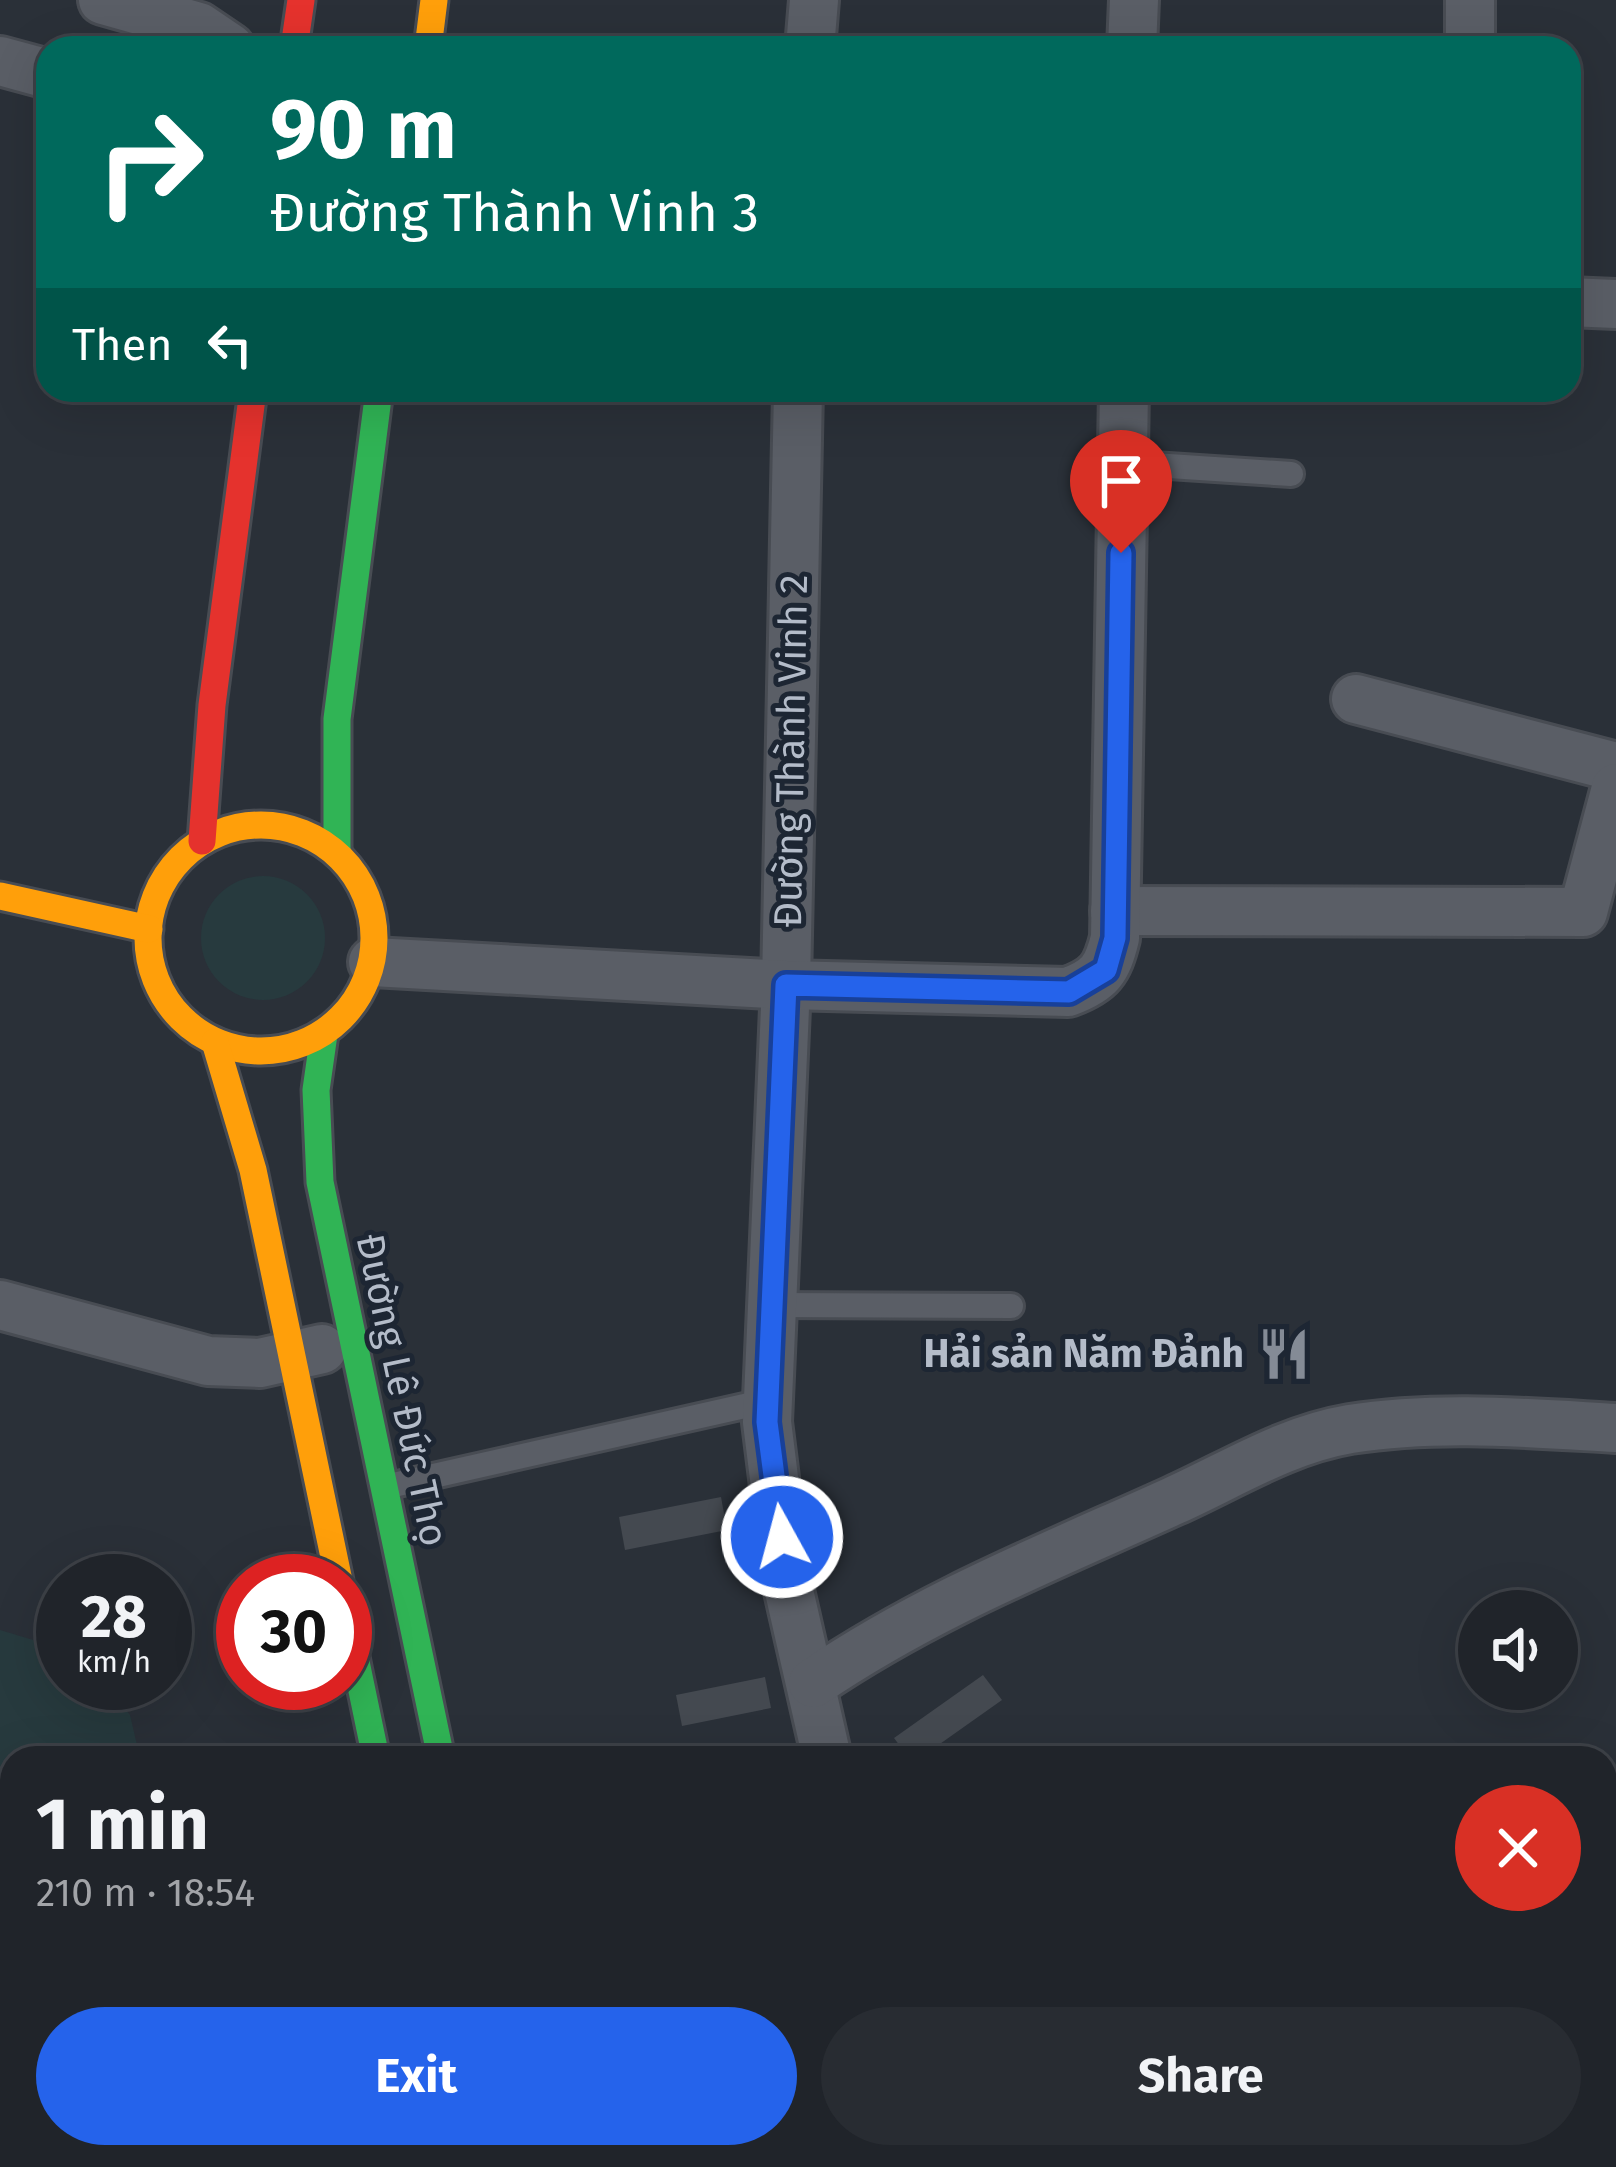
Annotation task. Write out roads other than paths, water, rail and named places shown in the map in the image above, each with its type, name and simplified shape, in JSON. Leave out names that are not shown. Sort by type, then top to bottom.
[{"type":"main road","points":[[296,36],[301,0]]},
{"type":"main road","points":[[430,36],[434,0]]},
{"type":"main road","points":[[202,841],[212,705],[252,402]]},
{"type":"main road","points":[[338,854],[337,719],[377,402]]},
{"type":"main road","points":[[272,825],[307,834],[338,854],[370,904],[373,962],[346,1015],[324,1034],[289,1050],[251,1052],[215,1042],[188,1026],[168,1003],[154,975],[149,929],[160,885],[178,860],[202,841],[236,827],[272,825]]},
{"type":"main road","points":[[0,896],[149,929]]},
{"type":"main road","name":"Đường Lê Đức Thọ","points":[[324,1034],[316,1132],[350,1342],[438,1746]]},
{"type":"main road","points":[[215,1042],[249,1151],[333,1554]]},
{"type":"main road","points":[[366,1710],[374,1746]]},
{"type":"street","points":[[103,0],[199,27],[212,36]]},
{"type":"street","points":[[811,36],[814,0]]},
{"type":"street","points":[[1132,36],[1134,0]]},
{"type":"street","points":[[1470,0],[1470,36]]},
{"type":"street","points":[[0,61],[36,71]]},
{"type":"street","points":[[1581,303],[1616,304]]},
{"type":"street","name":"Đường Thành Vinh 2","points":[[798,402],[786,985],[767,1401],[787,1582],[824,1746]]},
{"type":"street","points":[[373,962],[786,985],[1069,992],[1106,970],[1115,911],[1124,402]]},
{"type":"street","points":[[1356,699],[1616,767]]},
{"type":"street","points":[[1115,911],[1583,912],[1616,788]]},
{"type":"street","points":[[0,1305],[208,1361],[260,1363],[350,1342]]},
{"type":"street","points":[[813,1683],[948,1600],[1176,1500],[1262,1455],[1348,1429],[1472,1419],[1616,1428]]},
{"type":"lane","points":[[1123,463],[1291,474]]},
{"type":"lane","points":[[771,1305],[1012,1306]]},
{"type":"lane","points":[[382,1488],[767,1401]]},
{"type":"place","name":"Hải sản Năm Đảnh","points":[[1284,1354]]}]
